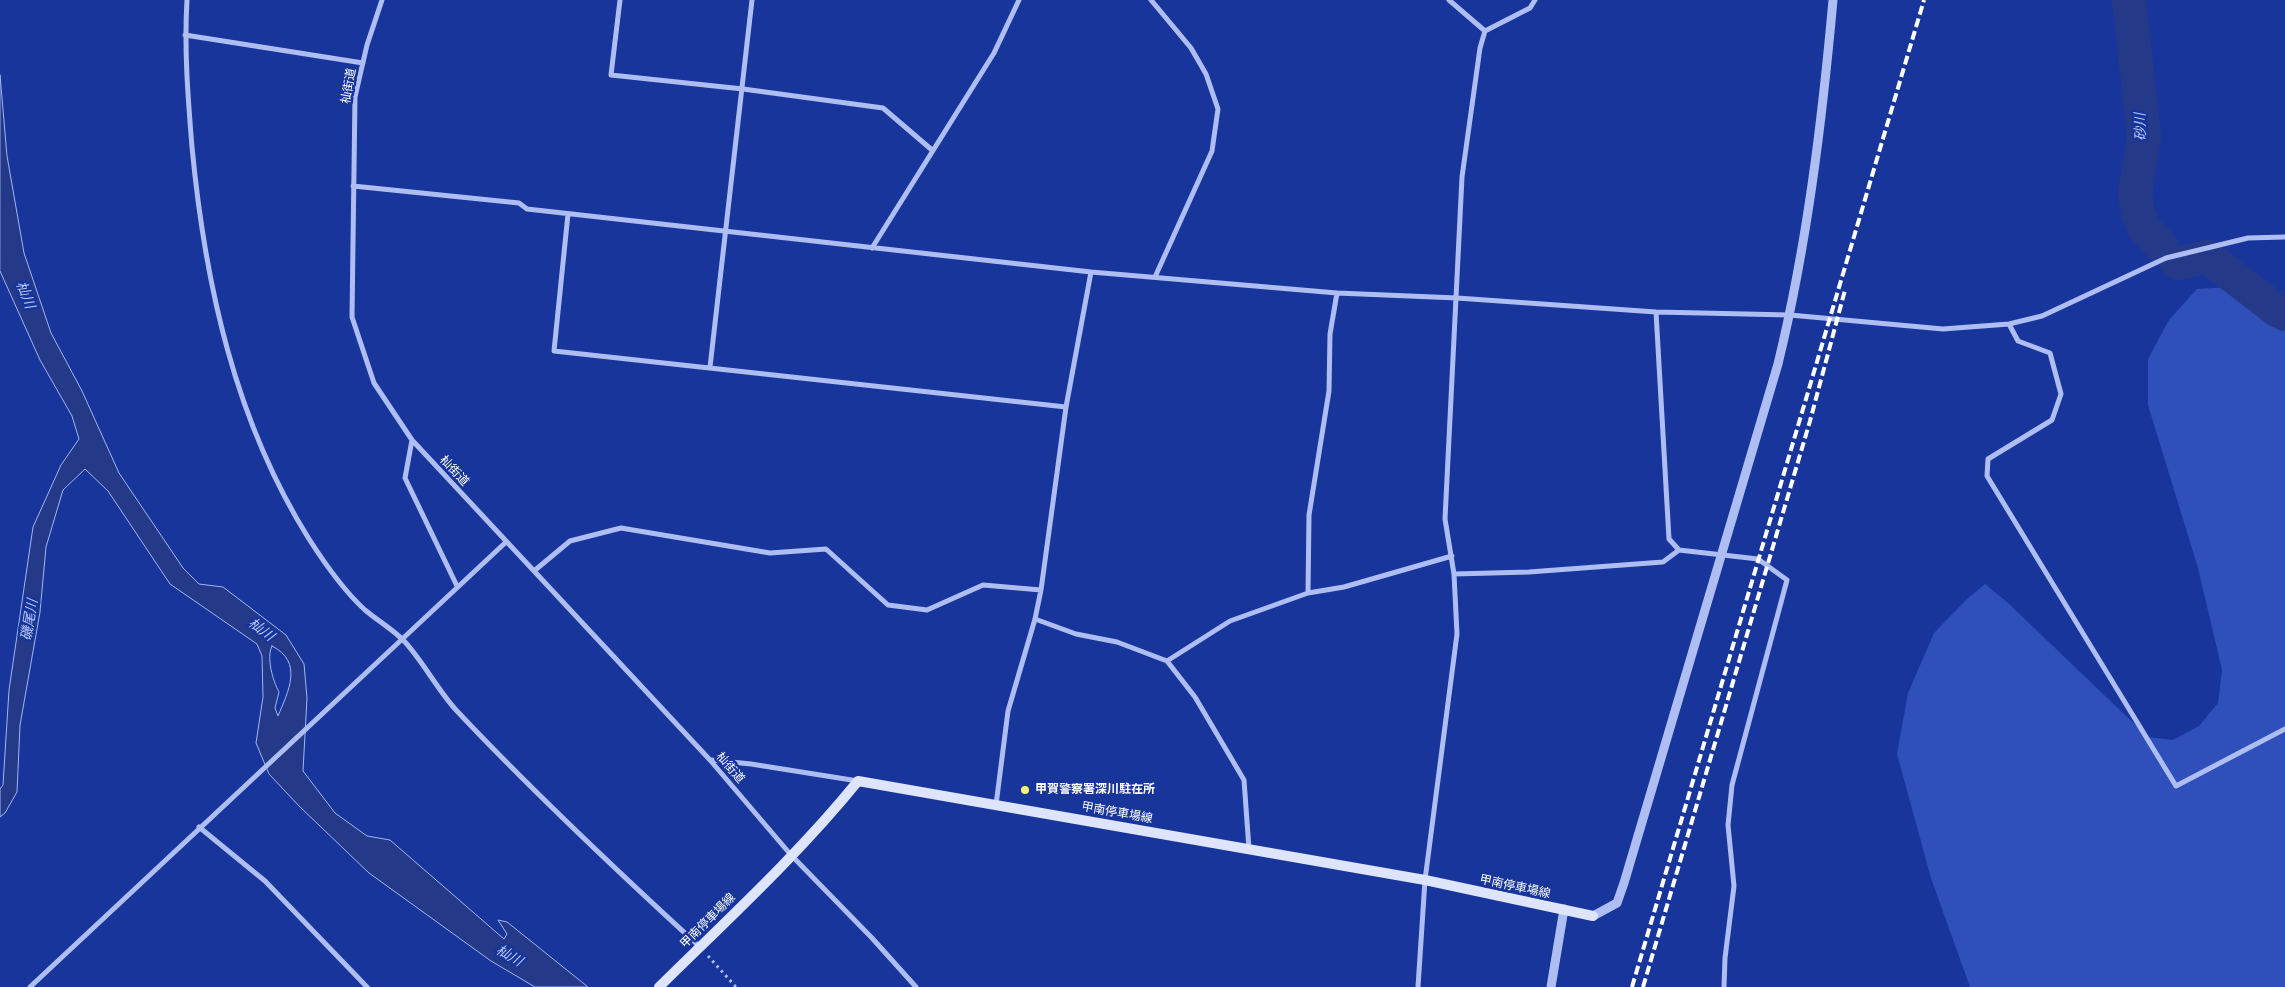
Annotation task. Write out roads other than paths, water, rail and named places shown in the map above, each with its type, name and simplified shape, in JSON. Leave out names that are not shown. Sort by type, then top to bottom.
[{"type":"main road","name":"甲南停車場線","points":[[659,987],[836,809],[858,781],[1425,880],[1592,916]]},
{"type":"street","points":[[187,0],[185,35],[196,190],[213,299],[240,391],[260,446],[283,494],[309,539],[333,574],[363,608],[403,640],[454,708],[573,830],[700,947]]},
{"type":"street","name":"杣街道","points":[[382,0],[355,97],[352,186],[352,317],[374,383],[412,440],[710,760],[791,855],[872,938],[916,987]]},
{"type":"street","points":[[620,0],[611,75],[743,89],[883,108],[932,150]]},
{"type":"street","points":[[710,367],[752,0]]},
{"type":"street","points":[[872,248],[932,150],[953,122],[994,53],[1020,0]]},
{"type":"street","points":[[1151,0],[1191,48],[1206,74],[1218,109],[1212,151],[1155,278]]},
{"type":"street","points":[[1450,0],[1485,31]]},
{"type":"street","points":[[1418,987],[1425,880],[1457,634],[1454,574],[1446,519],[1462,177],[1480,48],[1485,31],[1530,8],[1536,0]]},
{"type":"street","points":[[1592,916],[1617,903],[1624,883],[1778,364],[1790,316],[1811,193],[1827,70],[1833,0]]},
{"type":"street","points":[[185,35],[363,63]]},
{"type":"street","points":[[352,186],[519,204],[527,209],[724,232],[1155,278],[1337,293],[1456,298],[1656,312],[1790,316],[1943,329],[2009,324],[2042,316],[2166,258],[2248,238],[2285,236]]},
{"type":"street","points":[[568,214],[554,351],[1066,407]]},
{"type":"street","points":[[996,805],[1008,711],[1035,619],[1041,590],[1066,407],[1091,272]]},
{"type":"street","points":[[1308,593],[1309,515],[1329,391],[1330,334],[1337,293]]},
{"type":"street","points":[[1656,312],[1668,539],[1679,550],[1758,559],[1787,580],[1732,785],[1728,825],[1734,886],[1725,958],[1724,987]]},
{"type":"street","points":[[2009,324],[2018,341],[2050,353],[2061,394],[2052,420],[1988,459],[1987,476],[2176,786],[2285,729]]},
{"type":"street","points":[[412,440],[405,478],[457,586]]},
{"type":"street","points":[[534,571],[570,541],[621,528],[770,553],[826,550],[888,605],[927,610],[983,585],[1041,590]]},
{"type":"street","points":[[30,987],[506,542]]},
{"type":"street","points":[[1454,574],[1529,572],[1663,562],[1679,550]]},
{"type":"street","points":[[1167,661],[1230,621],[1308,593],[1344,587],[1452,556]]},
{"type":"street","points":[[1035,619],[1076,634],[1117,642],[1167,661],[1195,697],[1244,780],[1249,849]]},
{"type":"street","points":[[710,760],[751,764],[858,781]]},
{"type":"street","points":[[199,827],[265,881],[367,987]]},
{"type":"street","points":[[1550,987],[1564,909]]},
{"type":"water","points":[[0,75],[7,156],[24,253],[51,333],[82,391],[119,473],[183,568],[199,584],[223,587],[286,635],[304,664],[307,698],[303,771],[335,813],[367,836],[390,840],[504,939],[507,934],[498,920],[507,922],[588,987],[535,987],[491,961],[369,873],[299,806],[269,774],[256,743],[263,697],[262,656],[257,644],[170,584],[108,491],[85,469],[63,490],[46,547],[40,612],[20,725],[17,792],[5,813],[0,817],[0,789],[3,785],[9,690],[33,527],[61,465],[79,439],[72,416],[40,360],[0,271]],"holes":[[[272,646],[288,660],[291,678],[278,716],[275,708],[279,692],[270,663]]]},
{"type":"waterway","name":"砂川","points":[[2129,0],[2144,136],[2135,193],[2138,213],[2144,229],[2161,246]]},
{"type":"waterway","name":"砂川","points":[[2177,263],[2208,257],[2277,310],[2285,314]]},
{"type":"railway","points":[[1632,987],[1924,0]]},
{"type":"railway","points":[[1643,987],[1810,421],[1845,290]]},
{"type":"place","name":"甲賀警察署深川駐在所","points":[[1025,790]]},
{"type":"water label","name":"杣川","points":[[25,295]]},
{"type":"water label","name":"磯尾川","points":[[30,620]]},
{"type":"water label","name":"杣川","points":[[261,630]]},
{"type":"water label","name":"杣川","points":[[509,956]]}]
